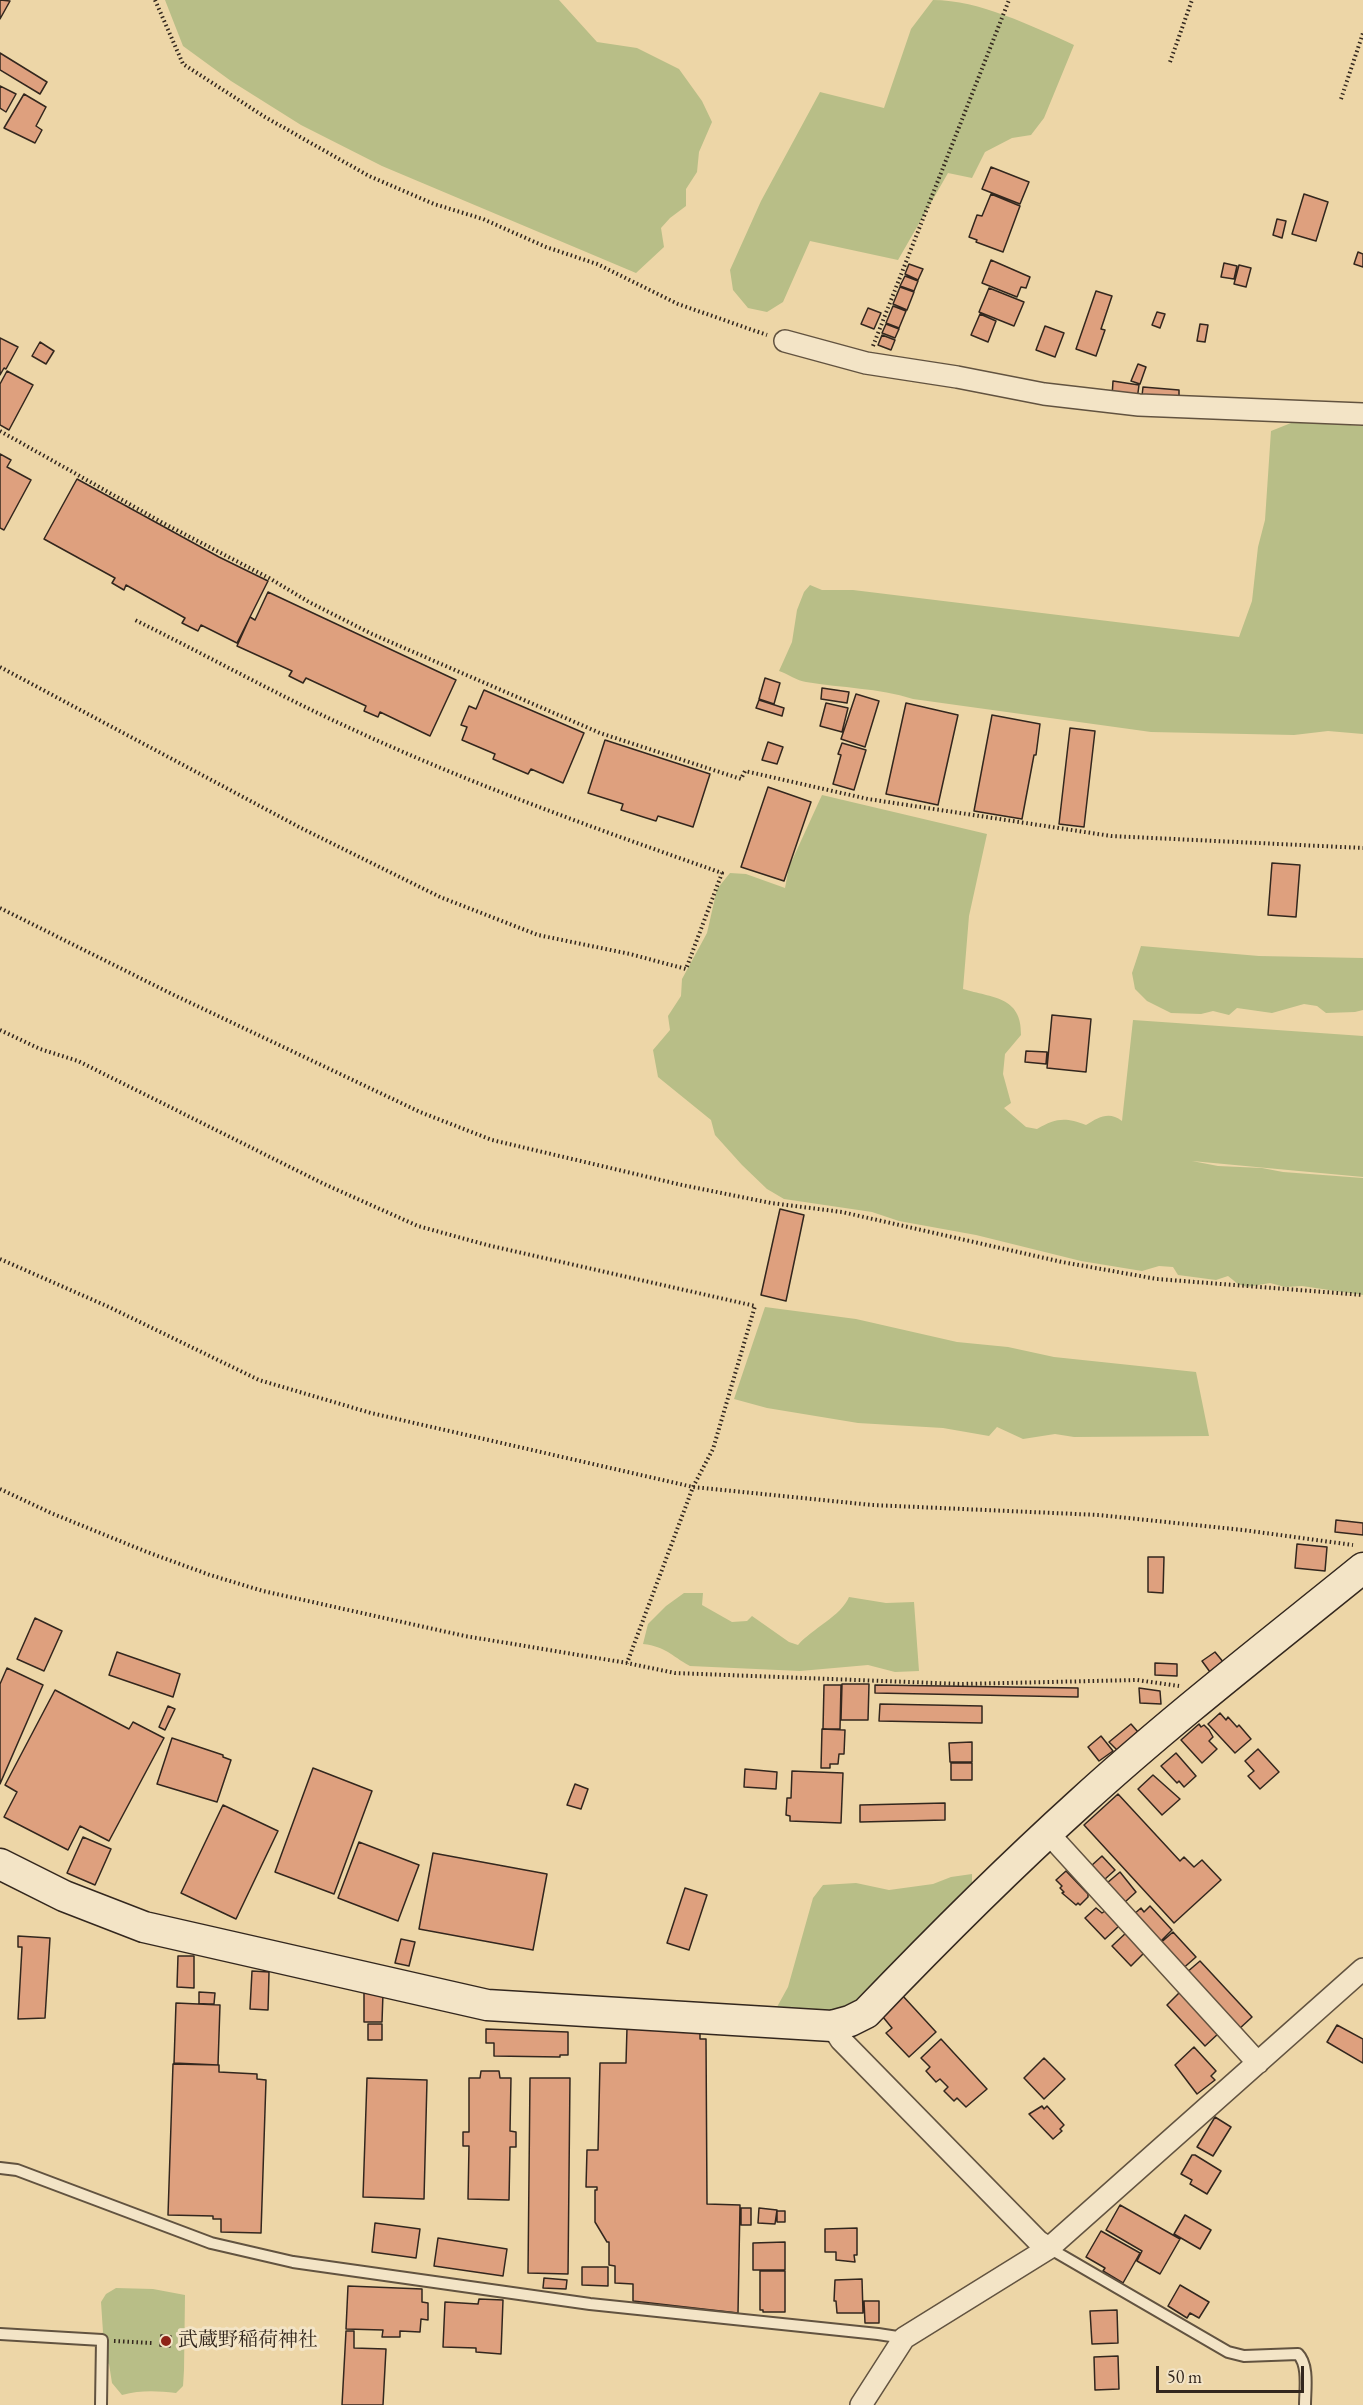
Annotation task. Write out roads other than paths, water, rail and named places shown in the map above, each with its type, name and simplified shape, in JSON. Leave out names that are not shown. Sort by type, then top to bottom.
[{"type":"street","points":[[785,341],[866,363],[957,377],[1044,394],[1139,405],[1363,414]]},
{"type":"street","points":[[0,1864],[64,1896],[144,1928],[487,2005],[832,2026],[866,2013],[965,1911],[1124,1764],[1363,1568]]},
{"type":"street","points":[[1048,1833],[1258,2062]]},
{"type":"street","points":[[861,2405],[904,2338],[1049,2248],[1363,1969]]},
{"type":"street","points":[[832,2026],[849,2049],[1038,2241],[1049,2248]]},
{"type":"lane","points":[[0,2168],[17,2170],[211,2243],[293,2262],[590,2304],[904,2338]]},
{"type":"lane","points":[[1049,2248],[1228,2352],[1244,2356],[1298,2354],[1302,2358],[1304,2367],[1305,2405]]},
{"type":"lane","points":[[0,2334],[102,2340],[101,2405]]},
{"type":"place","name":"武蔵野稲荷神社","points":[[166,2341]]}]
